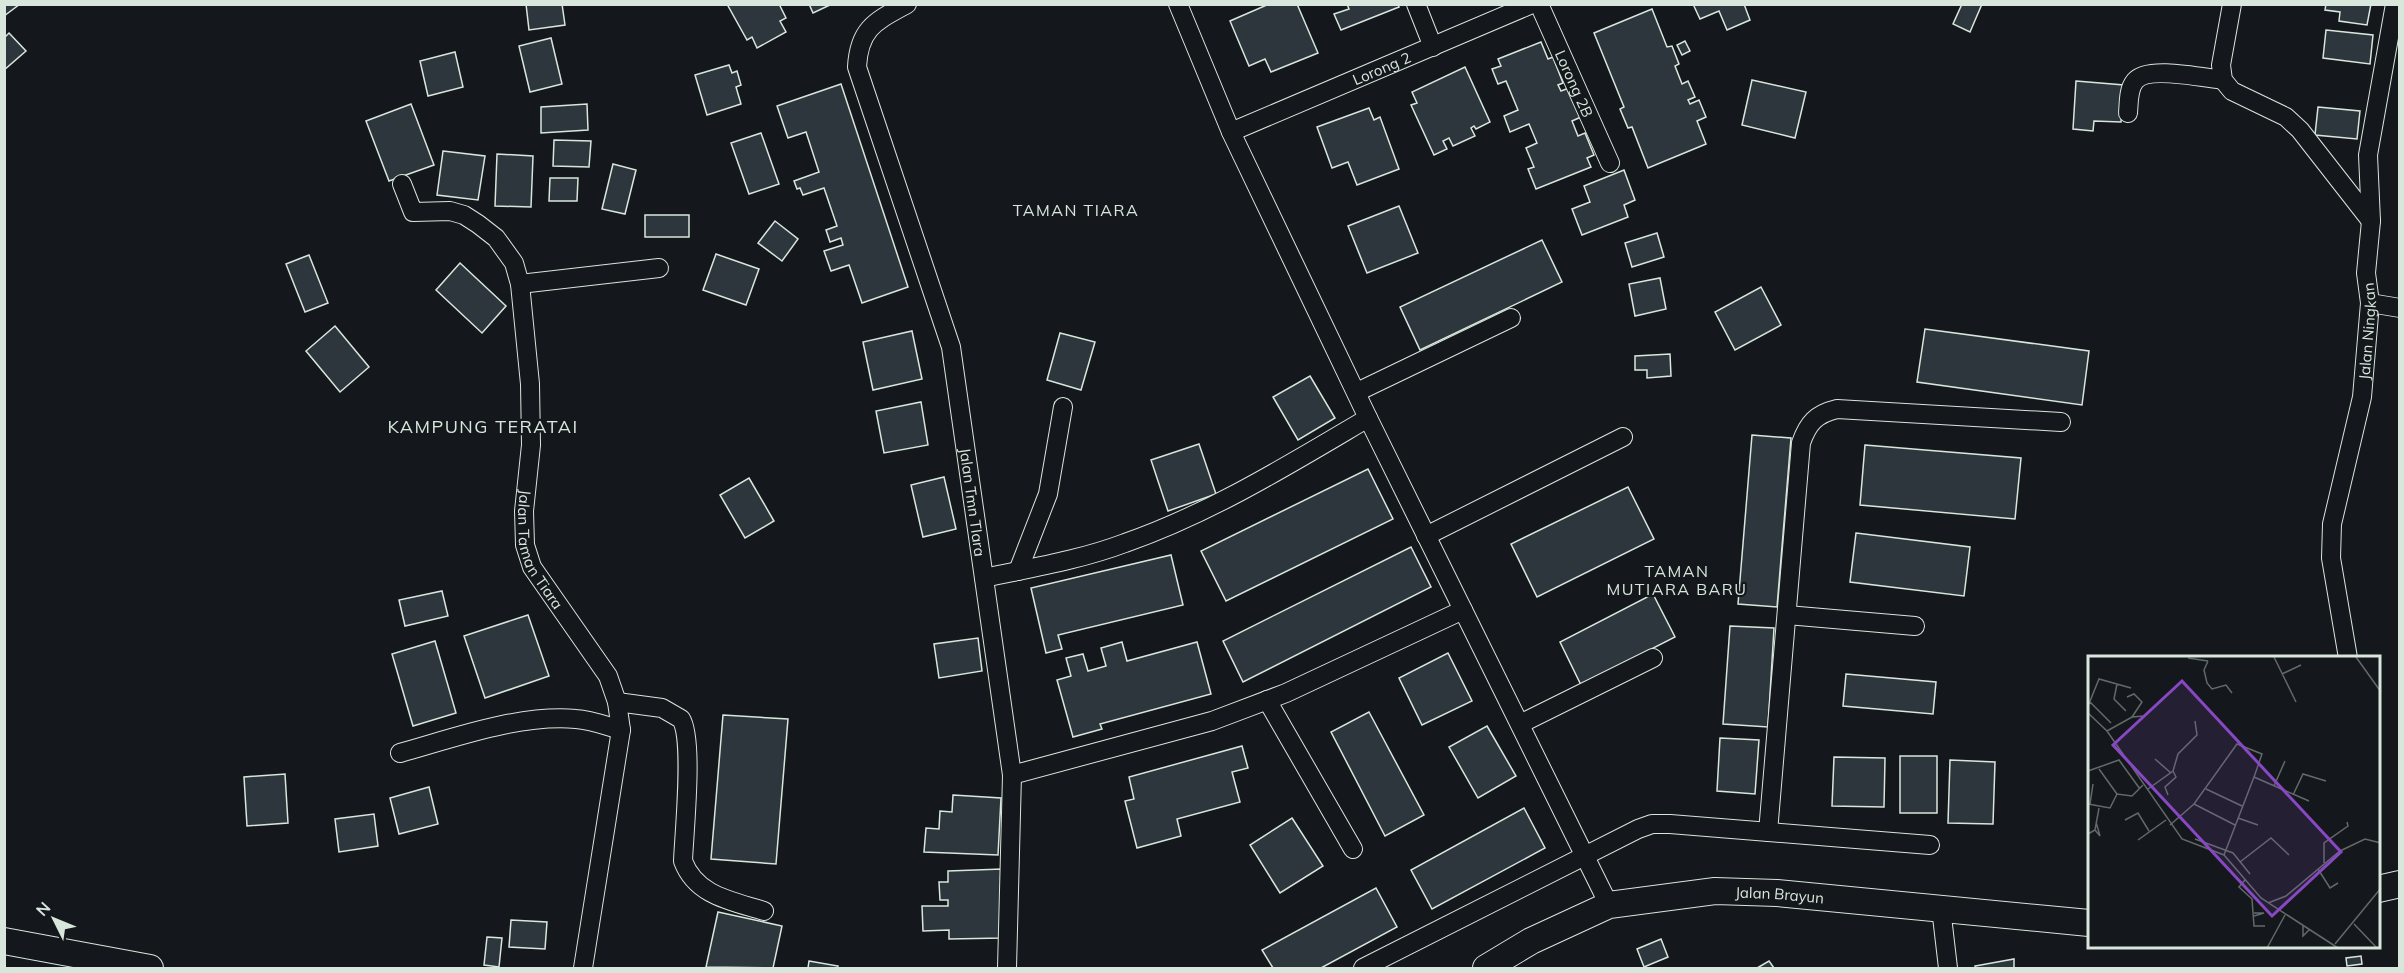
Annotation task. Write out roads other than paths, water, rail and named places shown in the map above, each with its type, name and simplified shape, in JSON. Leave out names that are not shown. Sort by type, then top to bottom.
[{"type":"main road","points":[[2380,889],[2400,884]]},
{"type":"main road","name":"Jalan Brayun","points":[[1486,969],[1531,941],[1609,905],[1715,891],[1777,893],[2088,923]]},
{"type":"main road","points":[[4,941],[150,969]]},
{"type":"street","name":"Jalan Tmn TIara","points":[[908,4],[876,21],[864,34],[858,50],[857,67],[951,347],[1012,775],[1007,969]]},
{"type":"street","points":[[1178,4],[1262,200],[1609,905]]},
{"type":"street","points":[[1416,4],[1433,47]]},
{"type":"street","name":"Lorong 2","points":[[1231,132],[1532,4]]},
{"type":"street","name":"Lorong 2B","points":[[1539,4],[1610,163]]},
{"type":"street","points":[[2232,4],[2221,65],[2223,80],[2232,91],[2286,117],[2300,130],[2371,221]]},
{"type":"street","name":"Jalan Ningkan","points":[[2348,656],[2331,558],[2332,524],[2362,396],[2370,303],[2366,273],[2371,221],[2368,155],[2395,4]]},
{"type":"street","points":[[2128,113],[2132,87],[2145,73],[2160,72],[2223,80]]},
{"type":"street","name":"Jalan Taman Tiara","points":[[402,184],[410,209],[415,213],[450,211],[464,215],[496,238],[514,263],[520,284],[530,394],[531,445],[524,511],[525,545],[532,567],[608,676],[617,702],[621,730],[583,969]]},
{"type":"street","points":[[520,284],[659,268]]},
{"type":"street","points":[[2370,303],[2400,308]]},
{"type":"street","points":[[1357,392],[1511,318]]},
{"type":"street","points":[[1018,571],[1048,494],[1063,407]]},
{"type":"street","points":[[1768,832],[1801,443],[1807,427],[1823,412],[1837,409],[2061,422]]},
{"type":"street","points":[[984,578],[1075,558],[1125,544],[1179,521],[1287,465],[1368,418]]},
{"type":"street","points":[[1426,536],[1623,437]]},
{"type":"street","points":[[1012,775],[1212,721],[1267,700],[1463,610]]},
{"type":"street","points":[[1787,615],[1915,626]]},
{"type":"street","points":[[1520,724],[1653,658]]},
{"type":"street","points":[[1267,700],[1353,849]]},
{"type":"street","points":[[617,702],[662,708],[681,718],[686,733],[687,769],[683,861],[687,871],[701,888],[711,895],[764,911]]},
{"type":"street","points":[[400,753],[477,732],[560,718],[590,721],[621,730]]},
{"type":"street","points":[[1363,969],[1638,829],[1652,824],[1930,845]]},
{"type":"street","points":[[1941,908],[1948,969]]},
{"type":"district","name":"TAMAN TIARA","points":[[1076,210]]},
{"type":"district","name":"KAMPUNG TERATAI","points":[[483,426]]},
{"type":"district","name":"TAMAN MUTIARA BARU","points":[[1677,580]]}]
